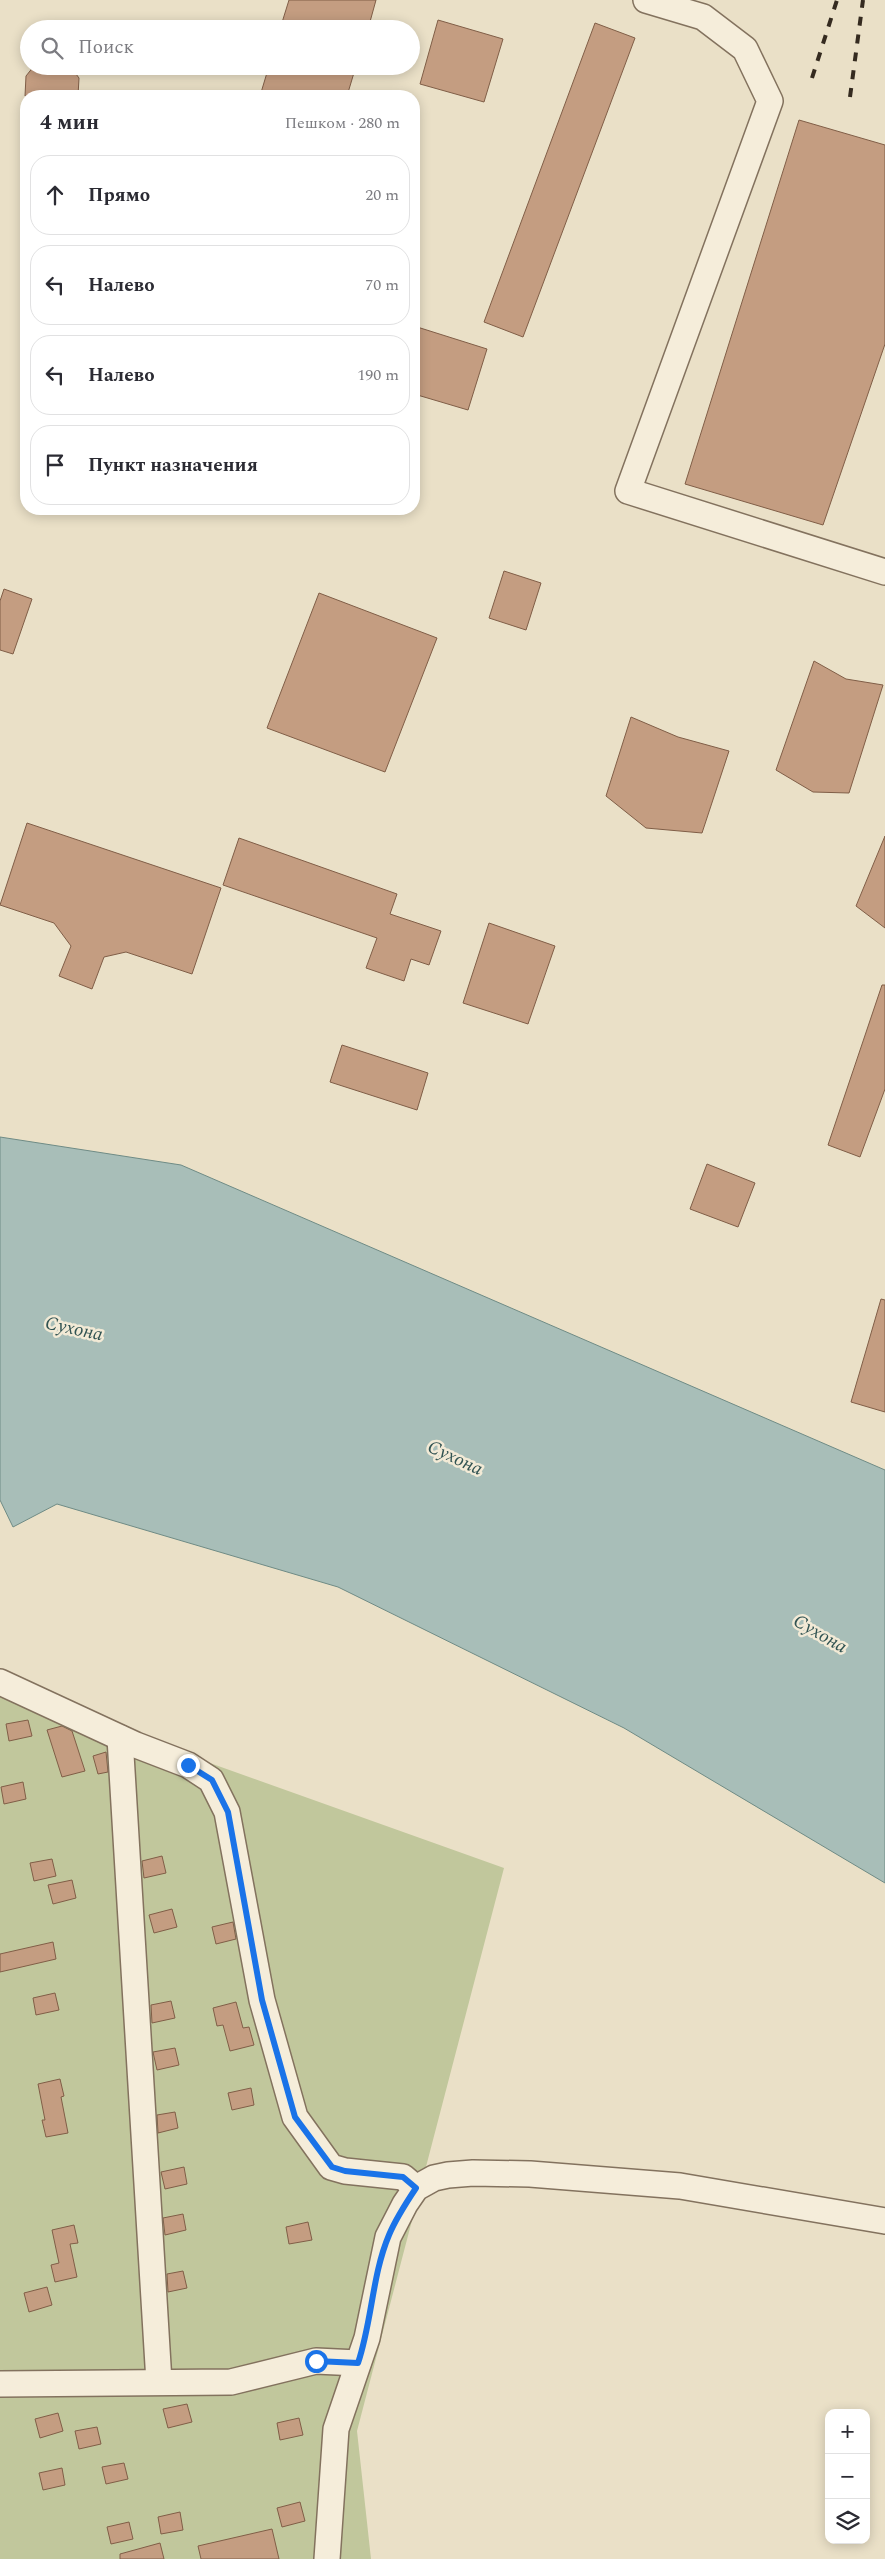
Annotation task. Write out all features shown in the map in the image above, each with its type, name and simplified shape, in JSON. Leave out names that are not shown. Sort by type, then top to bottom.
[{"type":"street","points":[[646,0],[703,17],[745,49],[770,101],[628,491],[885,572]]},
{"type":"street","points":[[0,1682],[120,1738],[188,1765],[212,1780],[228,1812],[262,2000],[295,2117],[332,2167],[345,2171],[403,2177],[416,2188]]},
{"type":"street","points":[[120,1738],[158,2382]]},
{"type":"street","points":[[327,2559],[336,2429],[367,2338],[388,2237],[405,2204],[416,2188],[434,2178],[448,2175],[473,2173],[530,2174],[680,2186],[885,2221]]},
{"type":"street","points":[[0,2384],[231,2382],[316,2361],[358,2363]]},
{"type":"green space","points":[[0,1688],[504,1868],[357,2431],[371,2559],[0,2559]]},
{"type":"water","name":"Сухона","points":[[0,1137],[181,1165],[885,1470],[885,1883],[624,1728],[338,1587],[57,1504],[13,1527],[0,1500]]},
{"type":"building","points":[[289,0],[376,0],[370,20],[283,20]]},
{"type":"building","points":[[438,20],[503,39],[484,102],[420,84]]},
{"type":"building","points":[[595,23],[635,38],[523,337],[484,322]]},
{"type":"building","points":[[77,75],[79,78],[78,90],[25,90],[26,76]]},
{"type":"building","points":[[266,75],[353,75],[349,90],[262,90]]},
{"type":"building","points":[[799,120],[885,145],[885,344],[823,525],[685,484]]},
{"type":"building","points":[[420,328],[487,349],[468,410],[420,396]]},
{"type":"building","points":[[504,571],[541,583],[526,630],[489,618]]},
{"type":"building","points":[[4,589],[32,599],[13,654],[0,650],[0,601]]},
{"type":"building","points":[[319,593],[437,638],[385,772],[267,728]]},
{"type":"building","points":[[814,661],[846,679],[883,685],[849,793],[813,792],[776,770]]},
{"type":"building","points":[[631,717],[678,737],[729,751],[702,833],[646,828],[606,796]]},
{"type":"building","points":[[27,823],[221,888],[192,974],[126,952],[104,957],[92,989],[59,976],[71,946],[54,923],[0,905]]},
{"type":"building","points":[[885,836],[885,928],[856,906]]},
{"type":"building","points":[[239,838],[397,894],[390,914],[441,931],[429,965],[411,959],[404,981],[366,968],[377,938],[223,885]]},
{"type":"building","points":[[489,923],[555,946],[528,1024],[463,1003]]},
{"type":"building","points":[[882,985],[885,985],[885,1089],[860,1157],[828,1145]]},
{"type":"building","points":[[342,1045],[428,1073],[417,1110],[330,1082]]},
{"type":"building","points":[[707,1164],[755,1183],[738,1227],[690,1209]]},
{"type":"building","points":[[881,1299],[885,1300],[885,1412],[851,1402]]},
{"type":"building","points":[[28,1720],[32,1736],[9,1741],[6,1724]]},
{"type":"building","points":[[62,1726],[72,1731],[85,1771],[62,1777],[47,1730]]},
{"type":"building","points":[[106,1752],[108,1772],[98,1774],[93,1756]]},
{"type":"building","points":[[23,1782],[26,1799],[4,1804],[1,1787]]},
{"type":"building","points":[[162,1856],[166,1873],[144,1878],[142,1861]]},
{"type":"building","points":[[52,1859],[56,1876],[34,1881],[30,1863]]},
{"type":"building","points":[[72,1880],[76,1898],[53,1904],[48,1885]]},
{"type":"building","points":[[172,1909],[177,1927],[154,1933],[149,1915]]},
{"type":"building","points":[[233,1922],[236,1939],[216,1944],[212,1927]]},
{"type":"building","points":[[53,1942],[56,1959],[0,1972],[0,1954]]},
{"type":"building","points":[[55,1993],[59,2010],[36,2015],[33,1998]]},
{"type":"building","points":[[171,2001],[175,2018],[152,2023],[151,2005]]},
{"type":"building","points":[[236,2002],[243,2028],[249,2027],[254,2045],[230,2051],[223,2025],[217,2026],[213,2008]]},
{"type":"building","points":[[175,2048],[179,2065],[157,2070],[153,2052]]},
{"type":"building","points":[[60,2079],[64,2096],[61,2097],[68,2133],[46,2137],[42,2120],[45,2120],[38,2084]]},
{"type":"building","points":[[251,2088],[254,2105],[232,2110],[228,2093]]},
{"type":"building","points":[[175,2112],[178,2128],[158,2133],[157,2115]]},
{"type":"building","points":[[184,2167],[187,2184],[165,2189],[161,2172]]},
{"type":"building","points":[[183,2214],[186,2230],[165,2235],[163,2218]]},
{"type":"building","points":[[308,2222],[312,2240],[289,2244],[286,2227]]},
{"type":"building","points":[[74,2225],[78,2243],[70,2244],[77,2277],[55,2282],[51,2265],[59,2263],[52,2230]]},
{"type":"building","points":[[183,2271],[187,2288],[168,2292],[167,2274]]},
{"type":"building","points":[[47,2287],[52,2305],[29,2312],[24,2293]]},
{"type":"building","points":[[187,2404],[192,2422],[168,2428],[163,2409]]},
{"type":"building","points":[[58,2413],[63,2431],[40,2438],[35,2419]]},
{"type":"building","points":[[299,2418],[303,2435],[280,2440],[277,2423]]},
{"type":"building","points":[[97,2427],[101,2444],[79,2449],[75,2431]]},
{"type":"building","points":[[124,2463],[128,2479],[106,2484],[102,2467]]},
{"type":"building","points":[[62,2468],[65,2485],[43,2490],[39,2473]]},
{"type":"building","points":[[300,2502],[305,2521],[282,2527],[277,2508]]},
{"type":"building","points":[[180,2512],[183,2530],[161,2534],[158,2517]]},
{"type":"building","points":[[129,2522],[133,2539],[111,2544],[107,2527]]},
{"type":"building","points":[[272,2529],[279,2559],[201,2559],[198,2546]]},
{"type":"building","points":[[160,2543],[164,2559],[120,2559],[120,2554]]},
{"type":"railway","points":[[812,78],[837,0]]},
{"type":"railway","points":[[850,97],[863,0]]},
{"type":"route","points":[[188,1765],[212,1780],[228,1812],[262,2000],[295,2117],[332,2167],[345,2171],[403,2177],[416,2188],[405,2204],[388,2237],[382,2258],[367,2338],[358,2363],[316,2361]]}]
